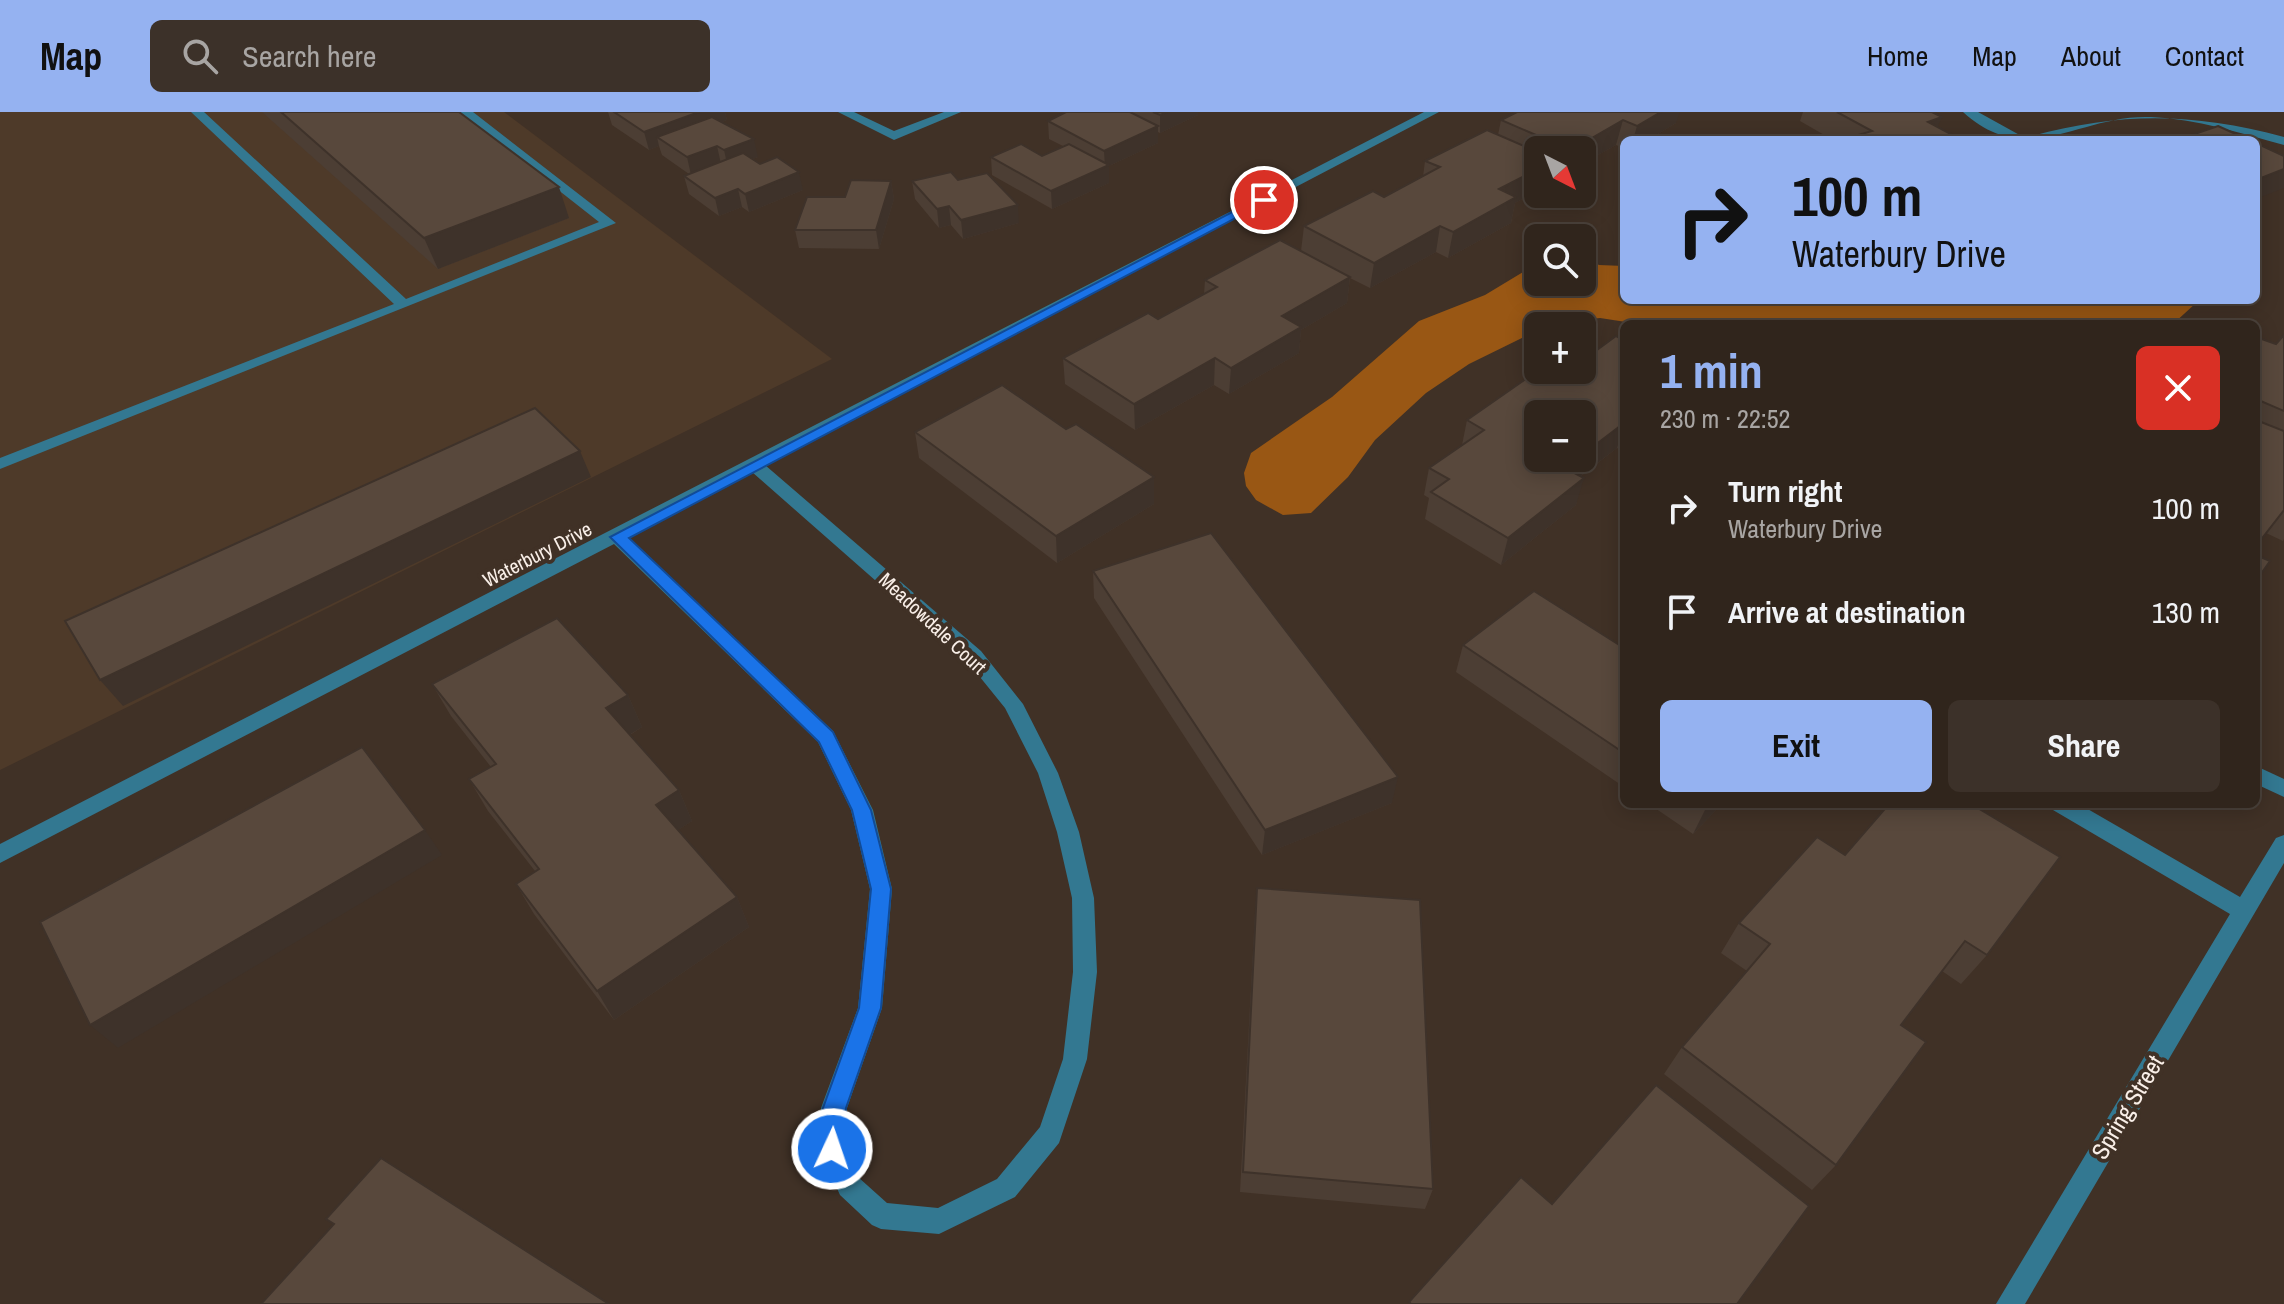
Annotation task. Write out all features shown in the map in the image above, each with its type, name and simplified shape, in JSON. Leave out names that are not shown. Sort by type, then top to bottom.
[{"type":"street","points":[[197,112],[404,305]]},
{"type":"street","points":[[0,464],[609,223],[465,112]]},
{"type":"street","points":[[844,112],[894,136],[955,112]]},
{"type":"street","name":"Waterbury Drive","points":[[0,854],[618,537],[1433,112]]},
{"type":"street","points":[[1969,112],[2013,136]]},
{"type":"street","points":[[2041,136],[2098,115],[2168,113],[2210,119],[2284,141]]},
{"type":"street","name":"Meadowdale Court","points":[[618,537],[826,737],[862,810],[881,889],[870,1008],[834,1108],[832,1149],[849,1186],[881,1216],[939,1221],[1006,1188],[1050,1134],[1075,1059],[1085,972],[1083,898],[1068,832],[1048,773],[1013,704],[974,656],[755,466]]},
{"type":"street","points":[[2260,776],[2284,789]]},
{"type":"street","points":[[2068,808],[2244,911]]},
{"type":"street","name":"Spring Street","points":[[2010,1304],[2284,844]]},
{"type":"shaded area","points":[[0,112],[504,112],[832,359],[0,770]]},
{"type":"shaded area","points":[[1596,263],[1620,266],[1620,304],[2195,304],[2177,320],[1620,321],[1596,319],[1596,312],[1524,312],[1524,337],[1469,364],[1426,393],[1375,440],[1348,477],[1311,513],[1283,515],[1256,500],[1246,486],[1244,473],[1251,453],[1332,397],[1419,321],[1485,295],[1524,271],[1524,296],[1596,296]]},
{"type":"building","points":[[281,112],[459,112],[559,187],[424,238]]},
{"type":"building","points":[[614,112],[699,112],[644,132]]},
{"type":"building","points":[[1066,112],[1130,112],[1158,126],[1104,151],[1048,121]]},
{"type":"building","points":[[1517,112],[1661,112],[1637,126],[1623,120],[1595,136],[1538,136],[1501,120]]},
{"type":"building","points":[[1837,112],[1932,112],[1942,117],[1928,122],[1954,136],[1858,135],[1872,131]]},
{"type":"building","points":[[712,117],[754,139],[724,150],[717,146],[687,157],[657,137]]},
{"type":"building","points":[[2218,126],[2240,136],[2189,136]]},
{"type":"building","points":[[1487,130],[1524,146],[1524,176],[1499,189],[1516,197],[1453,232],[1440,226],[1374,263],[1304,226],[1373,191],[1384,197],[1440,167],[1425,161]]},
{"type":"building","points":[[1021,144],[1042,156],[1069,144],[1109,165],[1051,191],[991,157]]},
{"type":"building","points":[[2260,145],[2284,156],[2284,169],[2260,178]]},
{"type":"building","points":[[743,153],[760,164],[777,157],[799,172],[745,194],[738,189],[715,198],[684,176]]},
{"type":"building","points":[[951,172],[958,180],[987,173],[1018,205],[961,220],[949,206],[937,209],[912,181]]},
{"type":"building","points":[[851,180],[891,181],[876,230],[795,230],[807,197],[845,197]]},
{"type":"building","points":[[1280,240],[1350,277],[1282,316],[1301,327],[1231,368],[1215,358],[1134,404],[1063,358],[1148,313],[1158,319],[1217,287],[1205,280]]},
{"type":"building","points":[[2284,335],[2284,411],[2260,401],[2260,338],[2276,344]]},
{"type":"building","points":[[1616,336],[1620,338],[1620,426],[1596,444],[1596,400],[1524,400],[1524,472],[1573,472],[1584,478],[1508,538],[1431,492],[1449,479],[1429,468],[1484,430],[1467,420],[1524,380],[1524,384],[1596,384],[1596,351]]},
{"type":"building","points":[[1002,385],[1066,429],[1076,424],[1154,477],[1056,536],[915,432]]},
{"type":"building","points":[[535,408],[580,451],[100,680],[65,621]]},
{"type":"building","points":[[2260,422],[2284,431],[2284,510],[2260,541]]},
{"type":"building","points":[[1211,533],[1398,777],[1265,830],[1093,571]]},
{"type":"building","points":[[2260,557],[2270,561],[2260,575]]},
{"type":"building","points":[[1534,591],[1620,645],[1620,750],[1463,645]]},
{"type":"building","points":[[557,618],[628,695],[606,708],[679,790],[656,805],[737,897],[597,991],[516,884],[539,869],[469,779],[496,764],[432,684]]},
{"type":"building","points":[[362,747],[425,830],[90,1025],[40,922]]},
{"type":"building","points":[[1886,808],[1978,808],[2060,857],[1987,955],[1965,941],[1901,1025],[1926,1042],[1836,1165],[1682,1047],[1770,944],[1739,923],[1817,837],[1845,855]]},
{"type":"building","points":[[1257,888],[1420,900],[1433,1189],[1243,1172]]},
{"type":"building","points":[[1656,1085],[1809,1206],[1737,1304],[1409,1302],[1521,1177],[1552,1204]]},
{"type":"building","points":[[381,1158],[609,1304],[261,1304],[334,1224],[326,1219]]},
{"type":"route","points":[[832,1149],[834,1108],[870,1008],[881,889],[862,810],[826,737],[618,537],[1264,200]]}]
